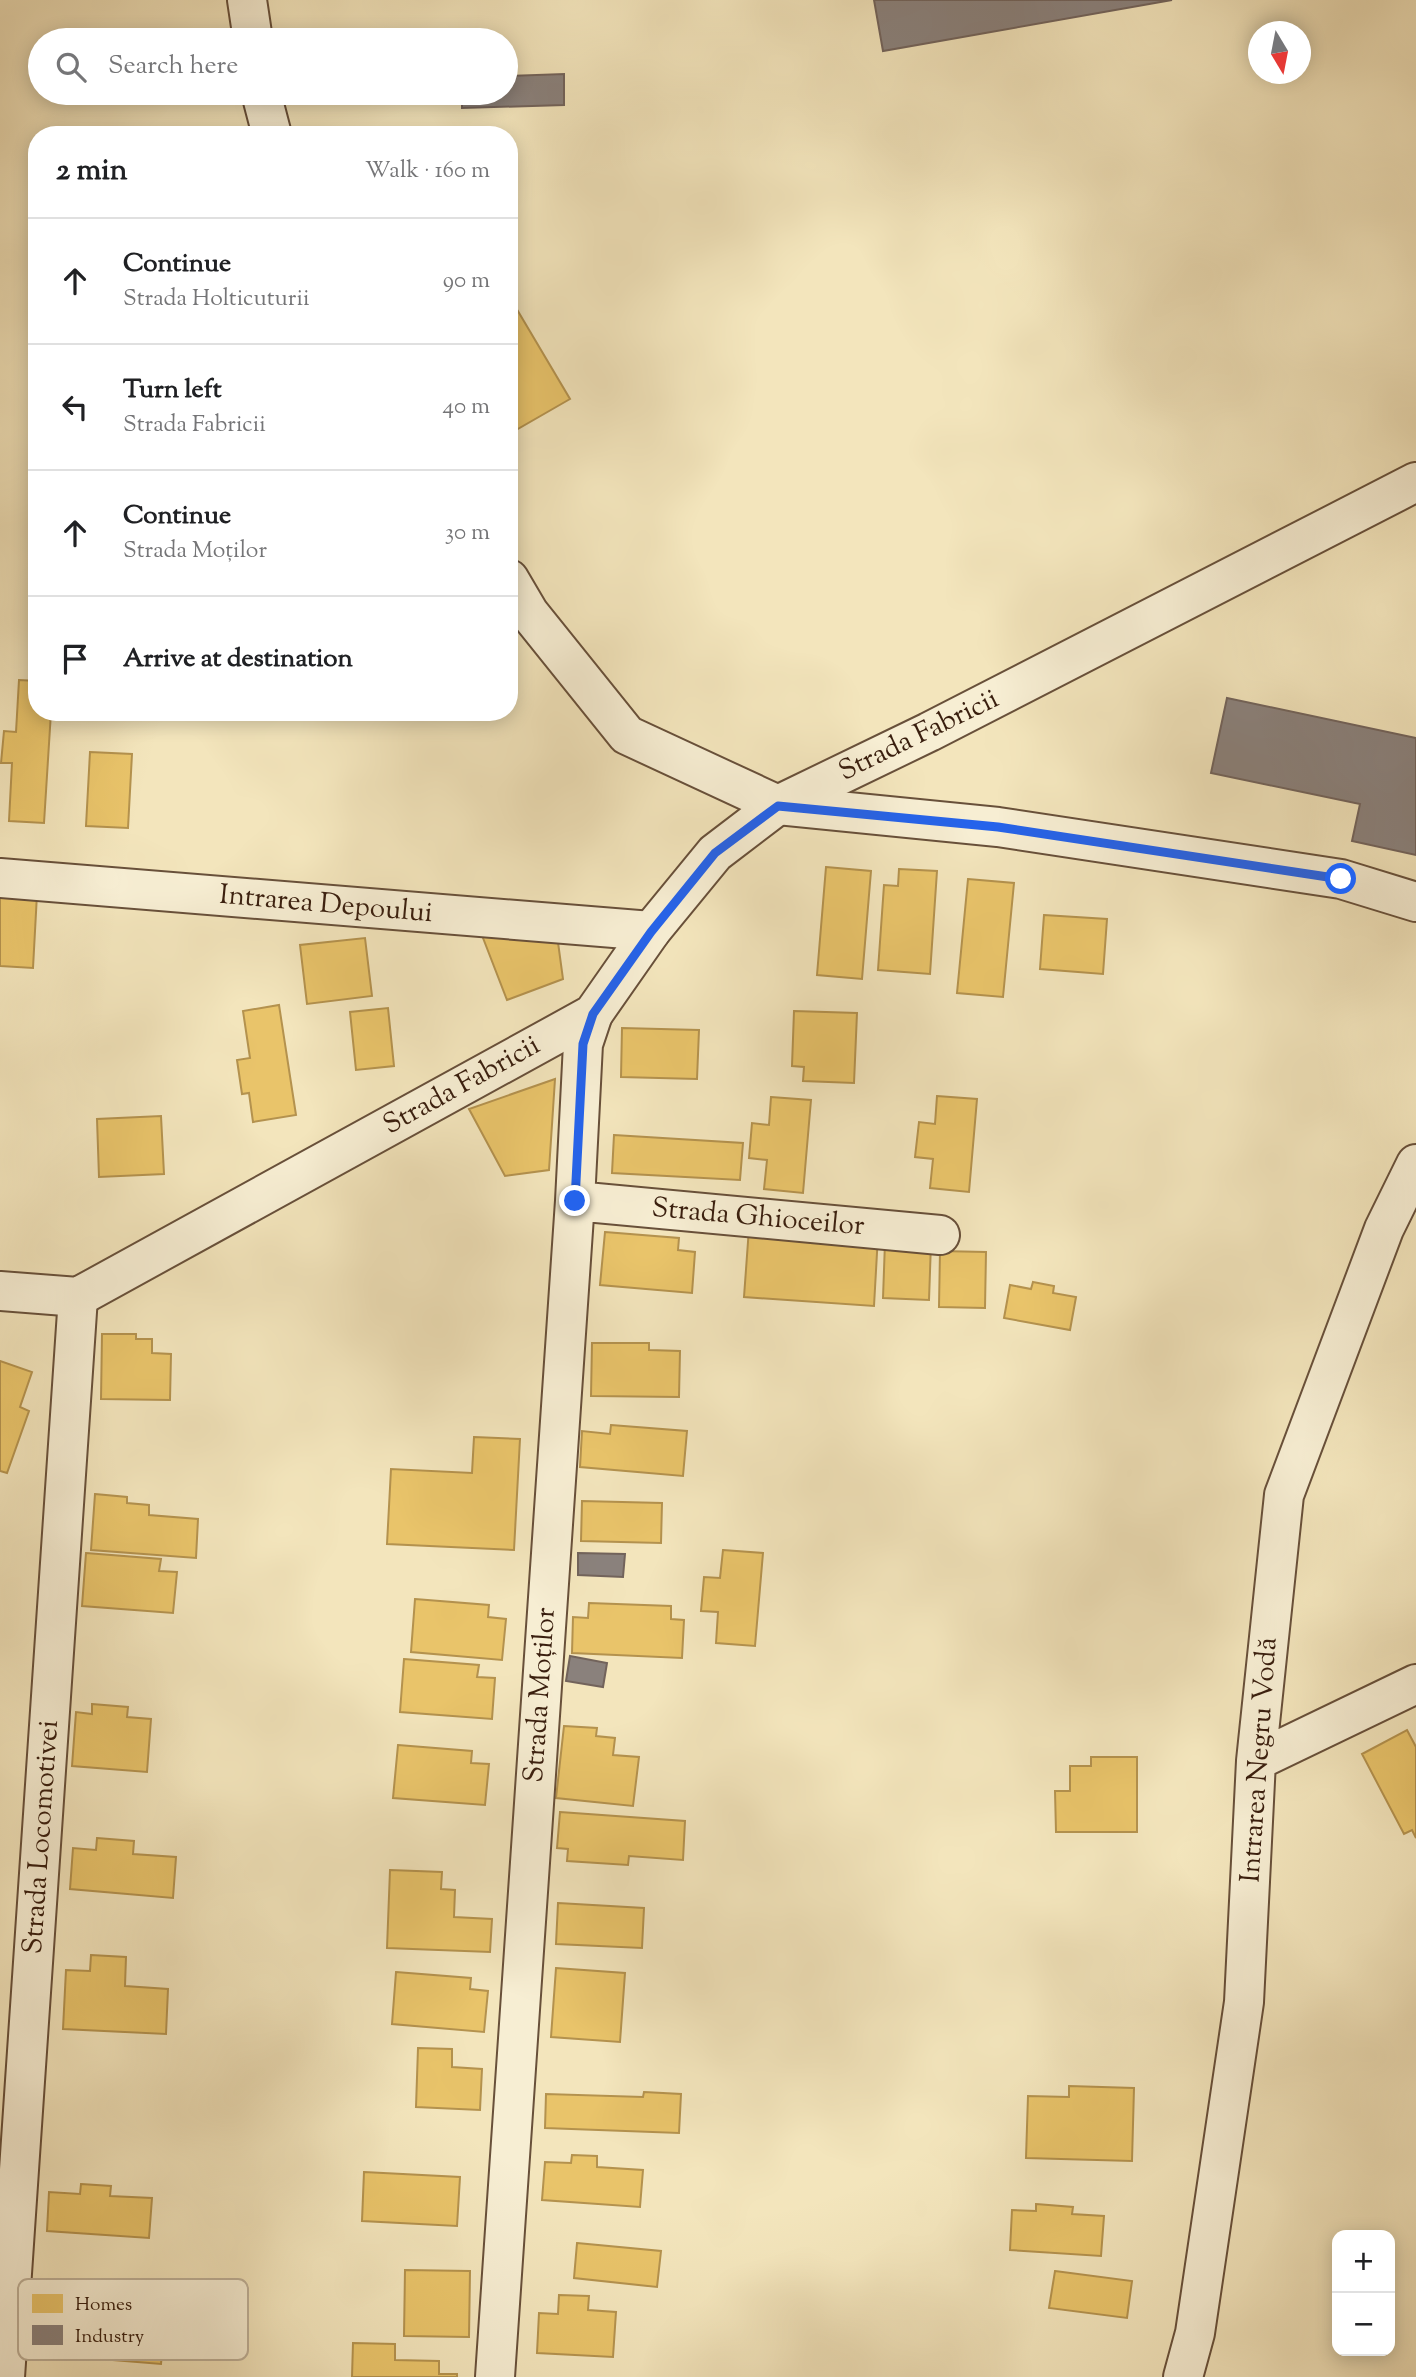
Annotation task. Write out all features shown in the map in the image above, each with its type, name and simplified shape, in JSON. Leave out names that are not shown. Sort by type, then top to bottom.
[{"type":"street","points":[[247,0],[251,28]]},
{"type":"street","points":[[264,105],[270,126]]},
{"type":"street","name":"Strada Fabricii","points":[[78,1297],[593,1014],[651,932],[715,853],[778,806],[929,732],[1416,482]]},
{"type":"street","points":[[518,594],[529,613],[627,735],[778,806],[998,827],[1067,837],[1341,879],[1416,902]]},
{"type":"street","name":"Intrarea Depoului","points":[[0,878],[651,932]]},
{"type":"street","name":"Strada Moților","points":[[495,2377],[575,1201],[583,1044],[593,1014]]},
{"type":"street","name":"Intrarea Negru Vodă","points":[[1182,2377],[1195,2333],[1244,2002],[1256,1761],[1284,1495],[1384,1228],[1416,1164]]},
{"type":"street","name":"Strada Ghioceilor","points":[[575,1201],[940,1235]]},
{"type":"street","points":[[0,1291],[78,1297]]},
{"type":"street","name":"Strada Locomotivei","points":[[5,2377],[78,1297]]},
{"type":"street","points":[[1256,1761],[1416,1684]]},
{"type":"building: Homes","points":[[518,311],[570,399],[518,429]]},
{"type":"building: Homes","points":[[19,680],[28,680],[28,721],[50,721],[44,823],[9,821],[12,763],[1,763],[4,731],[16,732]]},
{"type":"building: Homes","points":[[90,752],[132,754],[128,828],[86,826]]},
{"type":"building: Homes","points":[[826,867],[871,871],[862,979],[817,975]]},
{"type":"building: Homes","points":[[899,869],[937,871],[930,974],[878,970],[884,885],[898,886]]},
{"type":"building: Homes","points":[[968,879],[1014,883],[1003,997],[957,993]]},
{"type":"building: Homes","points":[[0,892],[37,894],[33,968],[0,966]]},
{"type":"building: Homes","points":[[1044,915],[1107,919],[1103,974],[1040,969]]},
{"type":"building: Homes","points":[[478,925],[557,935],[563,979],[507,1000]]},
{"type":"building: Homes","points":[[365,938],[372,996],[307,1004],[300,945]]},
{"type":"building: Homes","points":[[279,1005],[296,1115],[253,1122],[249,1093],[242,1094],[237,1060],[250,1058],[243,1011]]},
{"type":"building: Homes","points":[[388,1008],[394,1066],[356,1070],[350,1012]]},
{"type":"building: Homes","points":[[794,1011],[857,1013],[854,1083],[803,1081],[804,1067],[792,1066]]},
{"type":"building: Homes","points":[[622,1028],[699,1030],[697,1079],[621,1077]]},
{"type":"building: Homes","points":[[555,1079],[549,1170],[505,1176],[469,1109]]},
{"type":"building: Homes","points":[[937,1096],[977,1099],[969,1192],[930,1188],[933,1159],[915,1157],[919,1122],[935,1124]]},
{"type":"building: Homes","points":[[771,1097],[811,1100],[803,1193],[764,1189],[767,1160],[749,1158],[752,1123],[769,1125]]},
{"type":"building: Homes","points":[[161,1116],[164,1174],[99,1177],[97,1119]]},
{"type":"building: Homes","points":[[614,1135],[743,1143],[740,1180],[612,1173]]},
{"type":"building: Homes","points":[[749,1228],[878,1235],[874,1306],[744,1297]]},
{"type":"building: Homes","points":[[605,1232],[679,1238],[678,1250],[695,1252],[692,1293],[600,1285]]},
{"type":"building: Homes","points":[[885,1242],[931,1243],[929,1300],[883,1298]]},
{"type":"building: Homes","points":[[940,1251],[986,1252],[985,1308],[939,1307]]},
{"type":"building: Homes","points":[[1033,1282],[1054,1286],[1053,1293],[1076,1297],[1070,1330],[1004,1318],[1010,1285],[1031,1289]]},
{"type":"building: Homes","points":[[102,1334],[136,1334],[136,1339],[152,1339],[152,1353],[171,1354],[170,1400],[101,1399]]},
{"type":"building: Homes","points":[[592,1343],[649,1343],[649,1350],[680,1351],[679,1397],[591,1396]]},
{"type":"building: Homes","points":[[0,1361],[32,1372],[20,1407],[29,1411],[7,1473],[0,1471]]},
{"type":"building: Homes","points":[[611,1425],[687,1431],[683,1476],[580,1467],[582,1431],[610,1434]]},
{"type":"building: Homes","points":[[474,1437],[520,1439],[514,1550],[387,1544],[391,1469],[472,1473]]},
{"type":"building: Homes","points":[[95,1494],[127,1497],[127,1503],[149,1505],[149,1515],[198,1519],[196,1558],[91,1550]]},
{"type":"building: Homes","points":[[582,1501],[662,1503],[661,1543],[581,1541]]},
{"type":"building: Homes","points":[[723,1550],[763,1553],[755,1646],[716,1643],[718,1612],[701,1611],[704,1577],[720,1578]]},
{"type":"building: Homes","points":[[86,1553],[161,1559],[159,1571],[177,1572],[173,1613],[82,1606]]},
{"type":"building: Homes","points":[[415,1599],[489,1605],[488,1617],[506,1619],[502,1660],[411,1652]]},
{"type":"building: Homes","points":[[589,1603],[671,1606],[671,1619],[684,1620],[682,1658],[572,1653],[573,1617],[588,1618]]},
{"type":"building: Homes","points":[[404,1659],[479,1665],[477,1677],[495,1678],[492,1719],[400,1712]]},
{"type":"building: Homes","points":[[92,1704],[128,1707],[127,1717],[151,1719],[147,1772],[72,1766],[76,1712],[92,1714]]},
{"type":"building: Homes","points":[[564,1726],[597,1728],[596,1736],[615,1738],[613,1755],[639,1757],[633,1806],[556,1798]]},
{"type":"building: Homes","points":[[1407,1730],[1416,1747],[1416,1838],[1412,1830],[1404,1834],[1362,1754]]},
{"type":"building: Homes","points":[[398,1745],[472,1751],[471,1763],[489,1764],[485,1805],[393,1798]]},
{"type":"building: Homes","points":[[1091,1757],[1137,1757],[1137,1832],[1056,1832],[1055,1791],[1070,1791],[1070,1766],[1091,1766]]},
{"type":"building: Homes","points":[[560,1812],[685,1821],[683,1860],[629,1856],[628,1865],[567,1861],[568,1849],[557,1848]]},
{"type":"building: Homes","points":[[97,1838],[134,1841],[133,1854],[176,1857],[173,1898],[70,1889],[73,1848],[96,1850]]},
{"type":"building: Homes","points":[[390,1870],[442,1872],[441,1889],[455,1890],[454,1917],[492,1919],[490,1952],[387,1948]]},
{"type":"building: Homes","points":[[558,1903],[644,1908],[642,1948],[556,1944]]},
{"type":"building: Homes","points":[[91,1955],[126,1957],[125,1986],[168,1989],[166,2034],[63,2029],[66,1970],[90,1971]]},
{"type":"building: Homes","points":[[556,1968],[625,1973],[620,2042],[551,2037]]},
{"type":"building: Homes","points":[[396,1972],[471,1978],[470,1989],[488,1991],[484,2032],[392,2024]]},
{"type":"building: Homes","points":[[418,2048],[452,2049],[452,2067],[482,2069],[480,2110],[416,2107]]},
{"type":"building: Homes","points":[[1069,2086],[1134,2088],[1132,2161],[1026,2158],[1028,2096],[1069,2097]]},
{"type":"building: Homes","points":[[644,2092],[681,2094],[679,2133],[545,2128],[546,2094],[643,2097]]},
{"type":"building: Homes","points":[[572,2155],[597,2156],[597,2167],[643,2170],[640,2207],[542,2200],[545,2162],[571,2163]]},
{"type":"building: Homes","points":[[364,2172],[460,2177],[457,2226],[362,2221]]},
{"type":"building: Homes","points":[[81,2184],[111,2186],[110,2196],[152,2198],[149,2238],[47,2231],[49,2192],[80,2194]]},
{"type":"building: Homes","points":[[1036,2204],[1073,2207],[1072,2214],[1104,2216],[1101,2256],[1010,2250],[1012,2210],[1036,2211]]},
{"type":"building: Homes","points":[[577,2243],[661,2251],[657,2287],[574,2278]]},
{"type":"building: Homes","points":[[405,2270],[470,2271],[469,2337],[404,2336]]},
{"type":"building: Homes","points":[[1055,2271],[1132,2281],[1127,2318],[1049,2308]]},
{"type":"building: Homes","points":[[559,2295],[589,2296],[588,2310],[616,2312],[613,2357],[537,2353],[539,2313],[558,2314]]},
{"type":"building: Homes","points":[[353,2343],[395,2344],[395,2360],[439,2361],[439,2374],[457,2374],[457,2377],[352,2377]]},
{"type":"building: Homes","points":[[112,2360],[161,2360],[161,2364]]},
{"type":"building: Industry","points":[[874,0],[1172,0],[883,51]]},
{"type":"building: Industry","points":[[564,74],[564,105],[462,108],[462,105],[518,105],[518,76]]},
{"type":"building: Industry","points":[[1227,698],[1416,738],[1416,855],[1352,841],[1360,804],[1211,773]]},
{"type":"building: Industry","points":[[578,1553],[625,1554],[623,1577],[578,1575]]},
{"type":"building: Industry","points":[[570,1656],[607,1663],[603,1687],[566,1681]]},
{"type":"route","points":[[575,1201],[583,1044],[593,1014],[651,932],[715,853],[778,806],[998,827],[1341,879]]}]
